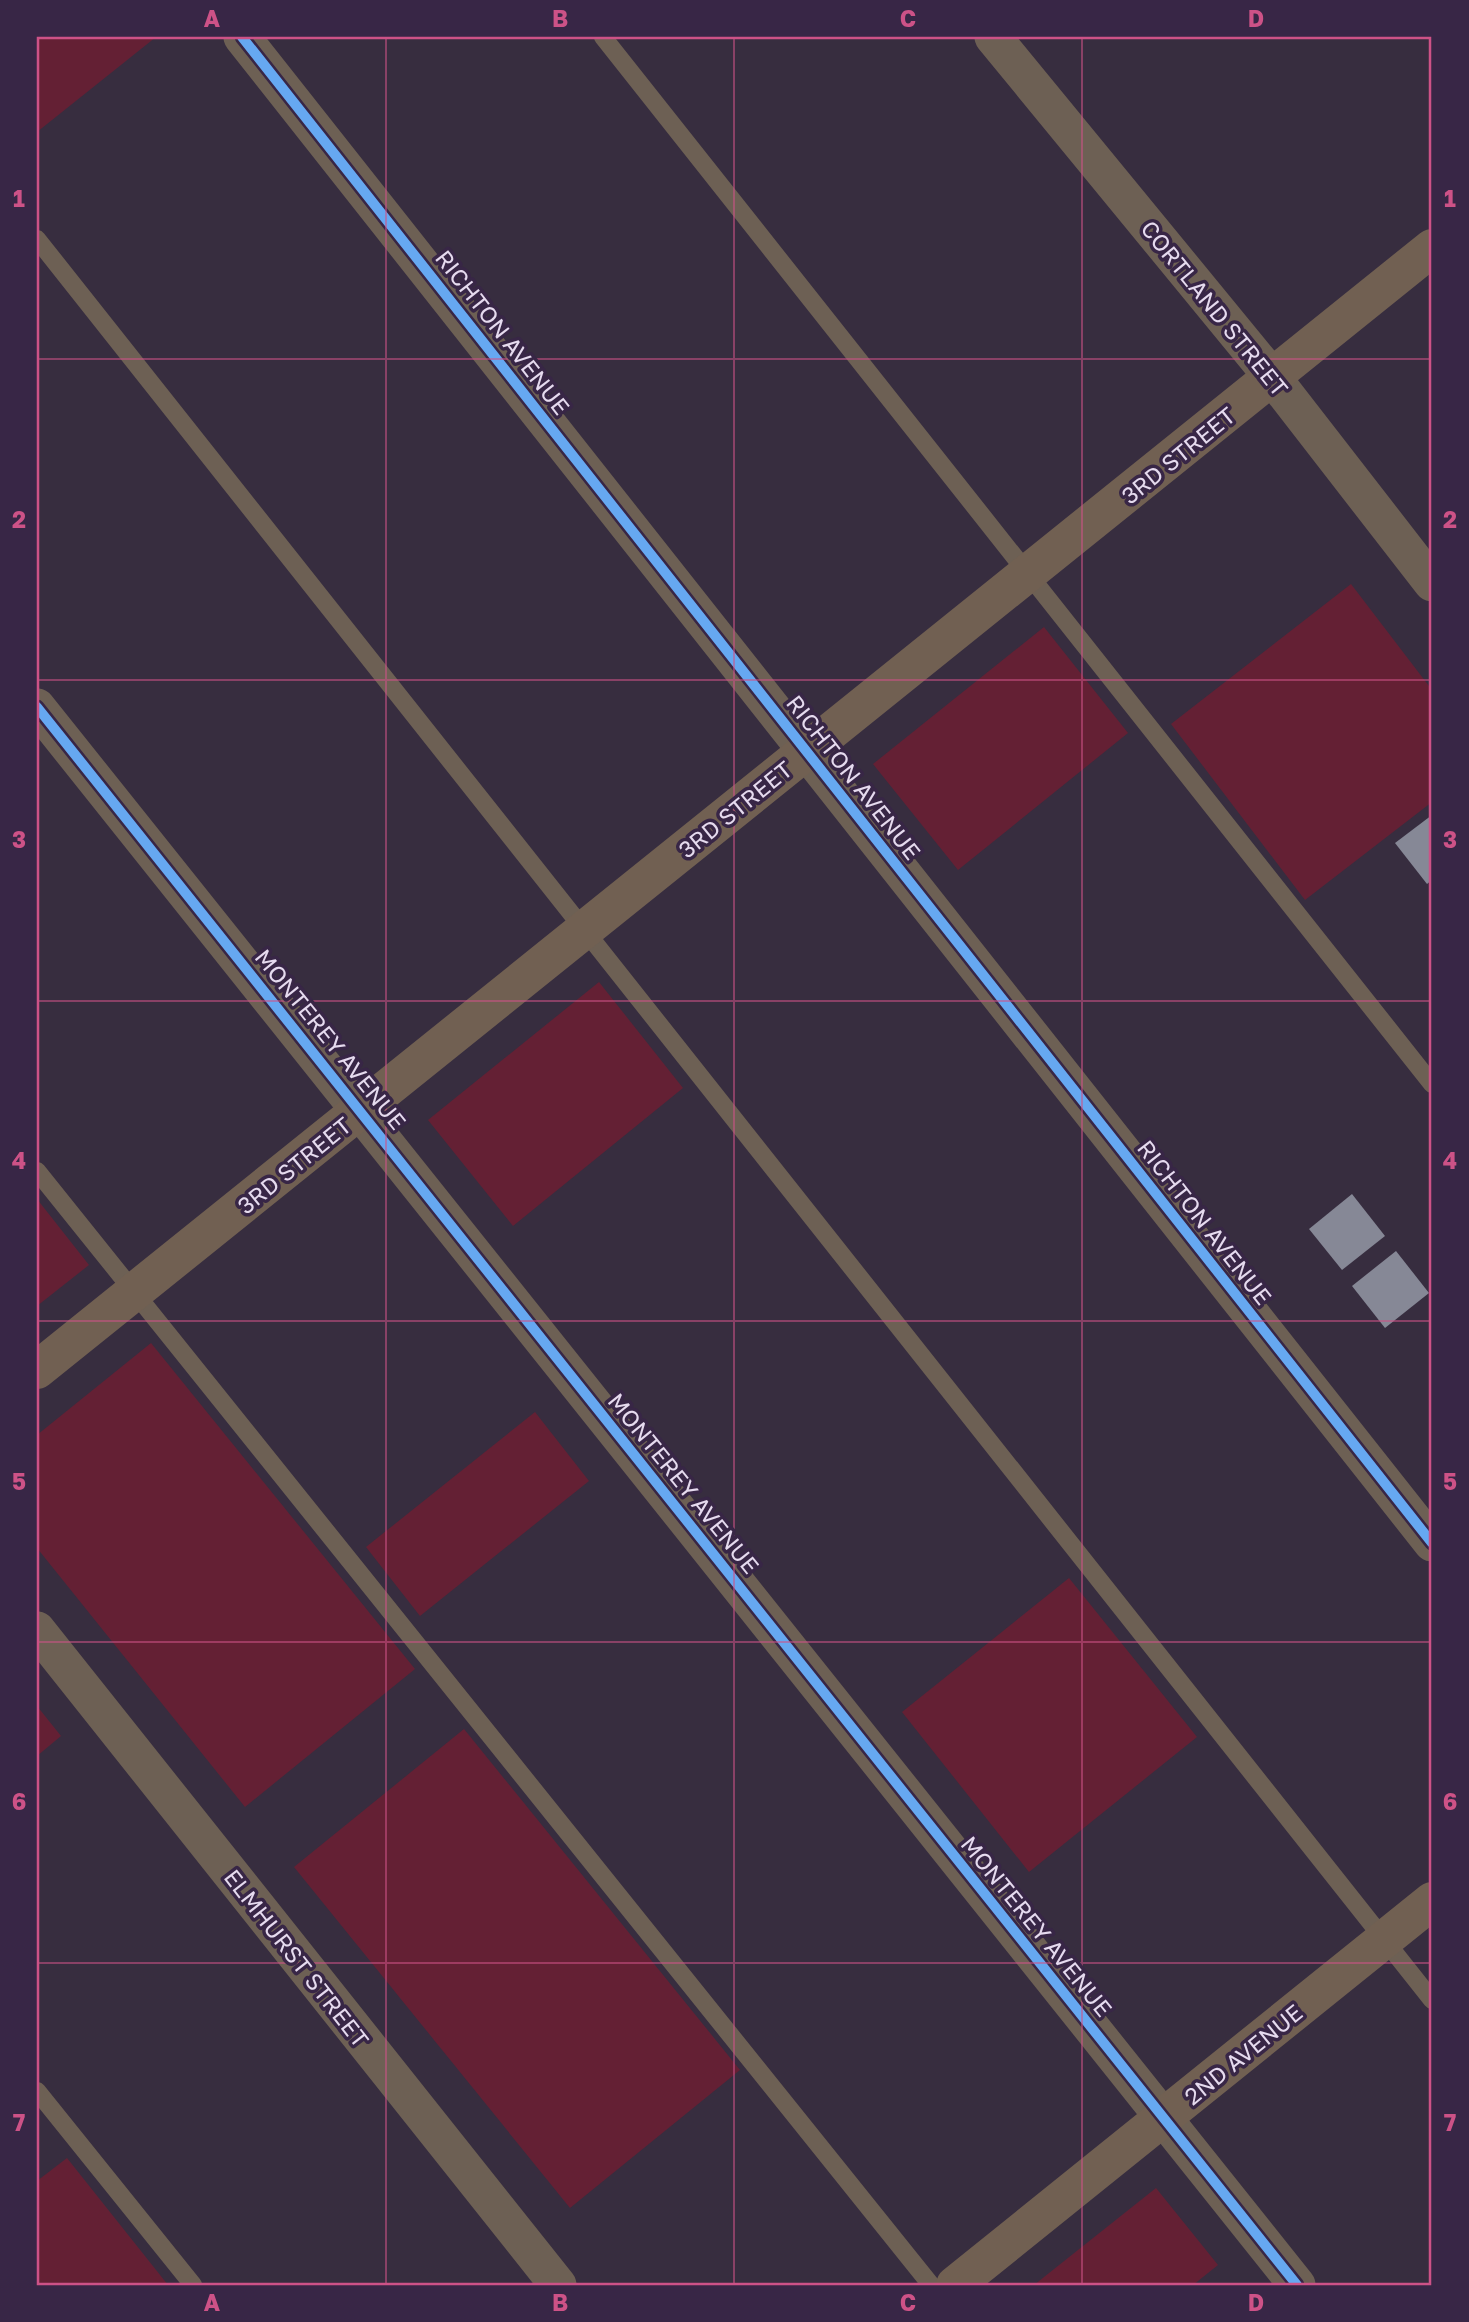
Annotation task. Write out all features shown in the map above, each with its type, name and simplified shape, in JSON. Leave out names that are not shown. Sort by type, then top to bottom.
[{"type":"street","name":"RICHTON AVENUE","points":[[242,37],[1432,1544]]},
{"type":"street","name":"CORTLAND STREET","points":[[993,37],[1273,378],[1432,583]]},
{"type":"street","name":"3RD STREET","points":[[37,1370],[1432,248]]},
{"type":"street","name":"MONTEREY AVENUE","points":[[37,707],[1297,2285]]},
{"type":"street","name":"ELMHURST STREET","points":[[37,1630],[558,2285]]},
{"type":"street","name":"2ND AVENUE","points":[[955,2285],[1432,1901]]},
{"type":"lane","points":[[603,37],[1432,1084]]},
{"type":"lane","points":[[37,239],[1432,2000]]},
{"type":"lane","points":[[37,1171],[133,1294],[931,2285]]},
{"type":"lane","points":[[37,2091],[193,2285]]},
{"type":"shaded area","points":[[37,37],[156,37],[37,132]]},
{"type":"shaded area","points":[[1351,584],[1432,690],[1432,802],[1305,900],[1171,724]]},
{"type":"shaded area","points":[[1044,627],[1128,733],[958,870],[873,764]]},
{"type":"shaded area","points":[[599,982],[683,1088],[513,1226],[428,1120]]},
{"type":"shaded area","points":[[37,1199],[89,1265],[37,1306]]},
{"type":"shaded area","points":[[151,1343],[415,1669],[245,1807],[37,1548],[37,1435]]},
{"type":"shaded area","points":[[535,1412],[589,1481],[420,1616],[366,1547]]},
{"type":"shaded area","points":[[1069,1578],[1197,1737],[1029,1872],[902,1712]]},
{"type":"shaded area","points":[[37,1706],[61,1736],[37,1756]]},
{"type":"shaded area","points":[[464,1729],[740,2070],[570,2208],[294,1867]]},
{"type":"shaded area","points":[[67,2158],[168,2285],[37,2285],[37,2181]]},
{"type":"shaded area","points":[[1156,2188],[1218,2265],[1193,2285],[1034,2285]]},
{"type":"building","points":[[1432,815],[1432,880],[1427,884],[1395,843]]},
{"type":"building","points":[[1352,1194],[1385,1236],[1342,1270],[1309,1229]]},
{"type":"building","points":[[1396,1251],[1429,1293],[1385,1328],[1352,1286]]},
{"type":"cycle path","points":[[242,37],[1432,1543]]},
{"type":"cycle path","points":[[37,707],[1297,2285]]}]
